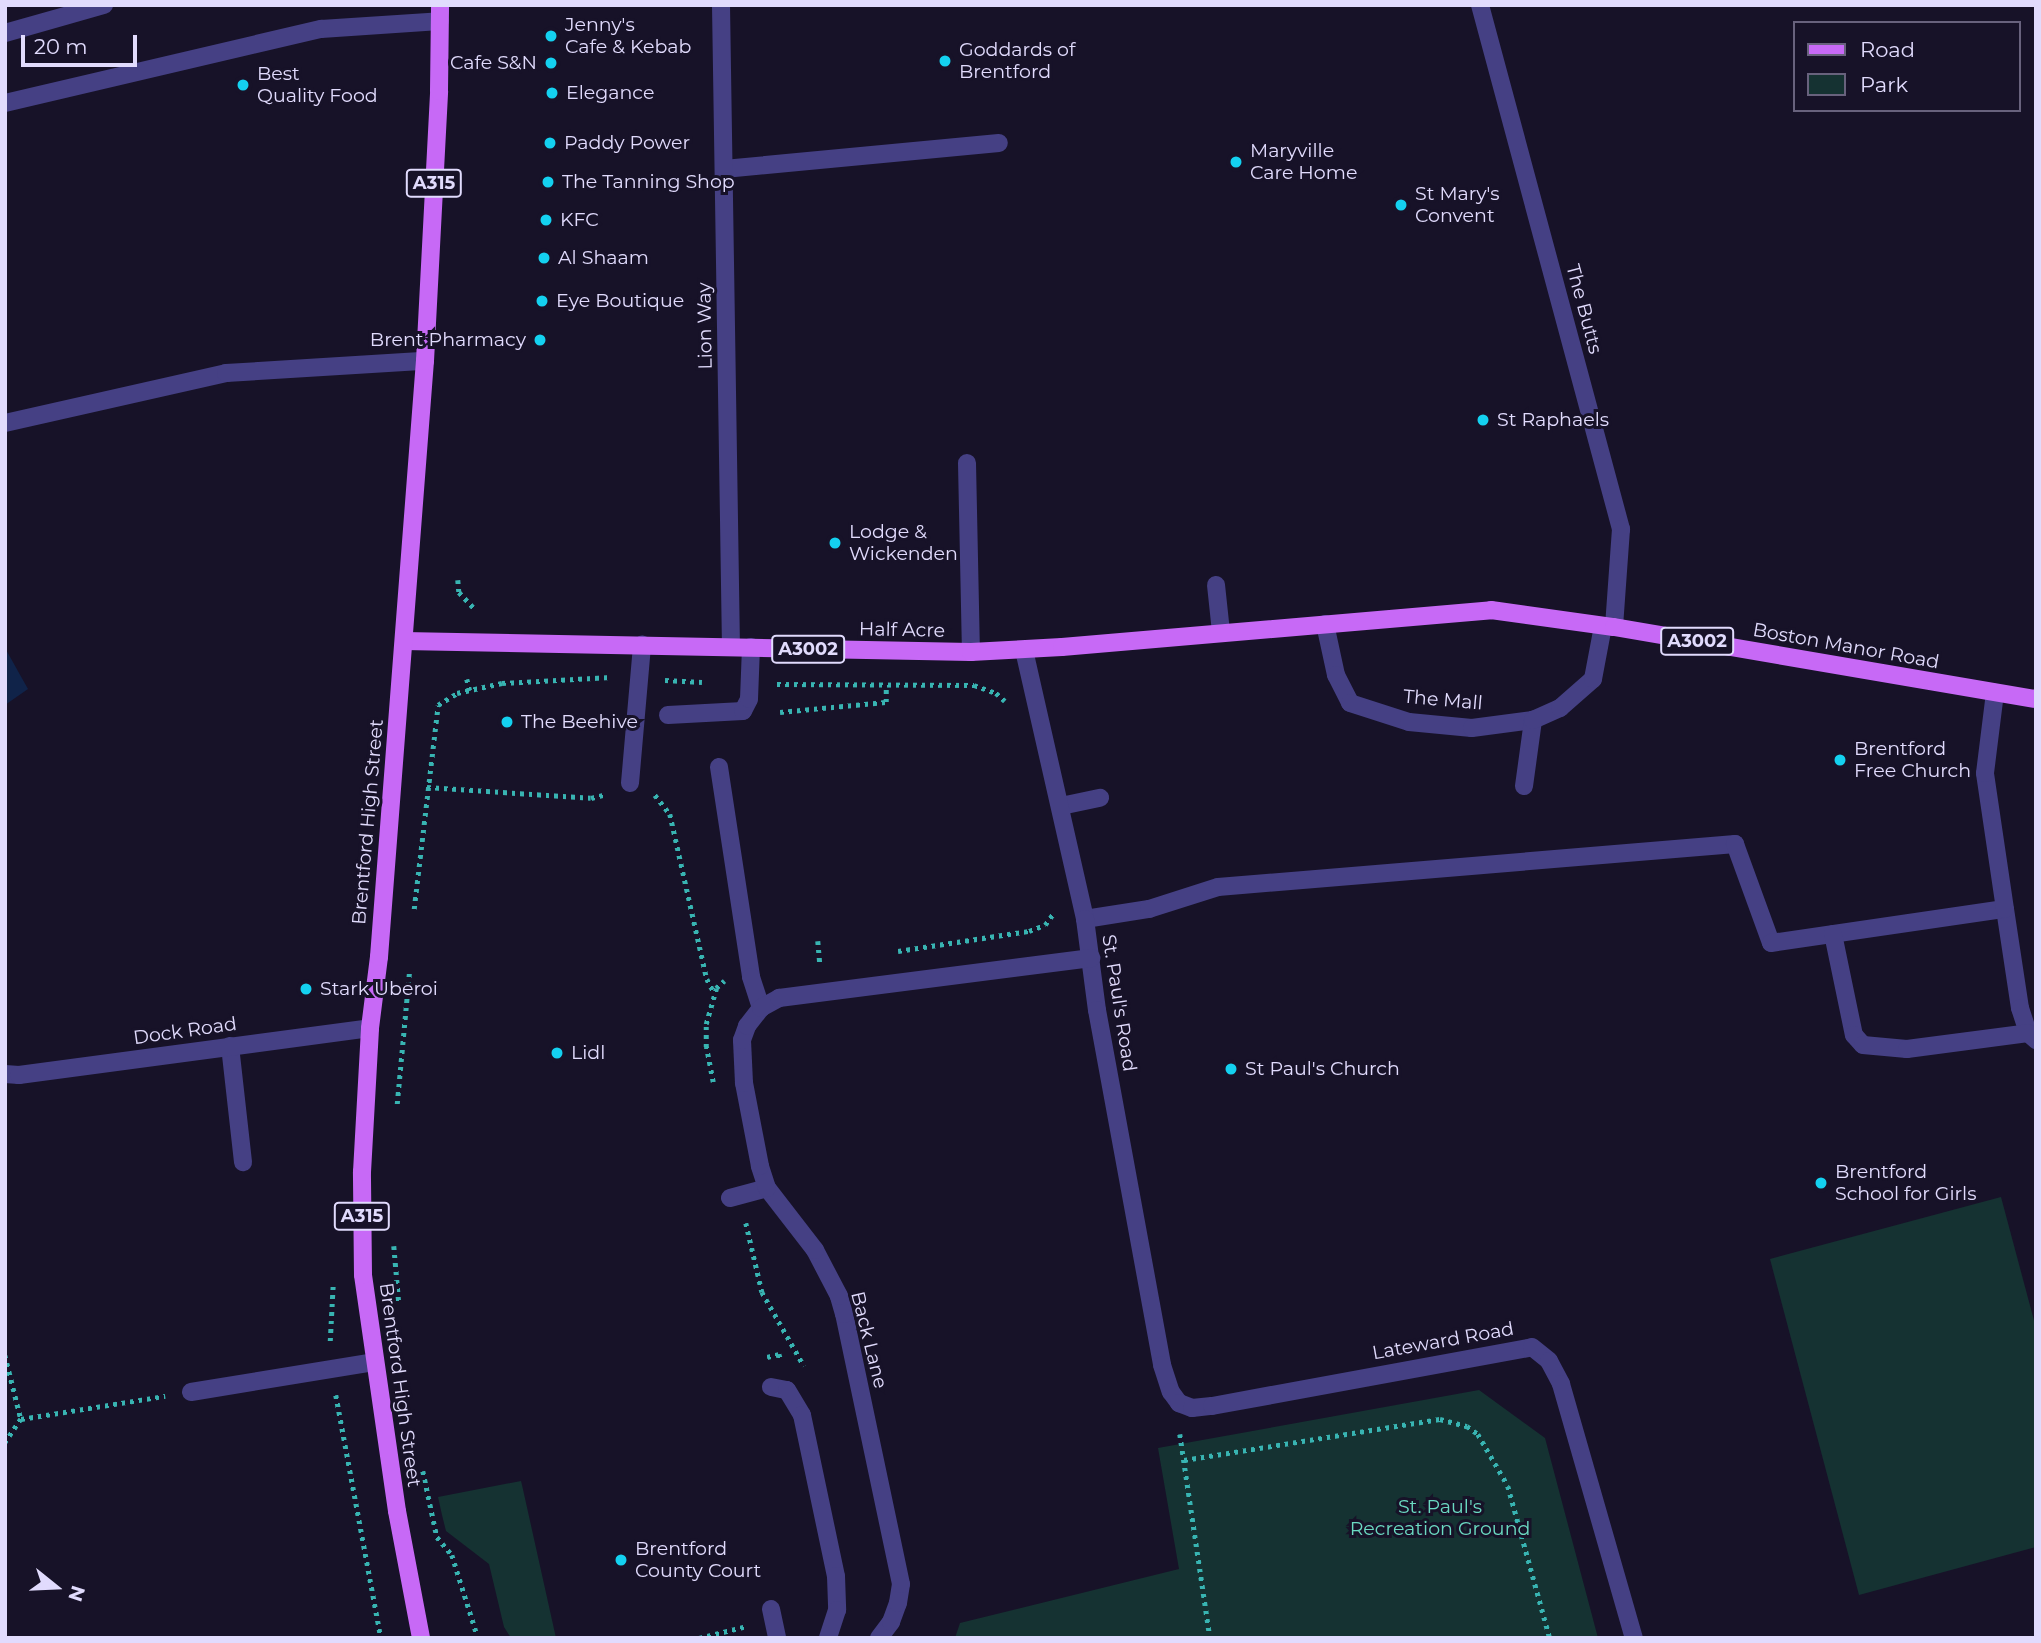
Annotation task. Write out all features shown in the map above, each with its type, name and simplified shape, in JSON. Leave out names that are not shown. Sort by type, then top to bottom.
[{"type":"main road","name":"Brentford High Street","points":[[421,1638],[411,1598],[374,1362],[362,1262],[362,1172],[370,1028],[379,957],[425,361],[440,13]]},
{"type":"main road","name":"Boston Manor Road","points":[[1356,621],[1491,610],[1608,626],[2036,699]]},
{"type":"main road","name":"Half Acre","points":[[404,641],[971,652],[1024,650],[1356,621]]},
{"type":"street","points":[[5,33],[104,5]]},
{"type":"street","name":"Lion Way","points":[[721,5],[731,647]]},
{"type":"street","name":"The Butts","points":[[1480,5],[1621,529],[1608,626]]},
{"type":"street","points":[[5,103],[321,29],[440,13]]},
{"type":"street","points":[[724,169],[999,143]]},
{"type":"street","points":[[6,420],[226,373],[425,361]]},
{"type":"street","points":[[967,463],[971,652]]},
{"type":"street","points":[[1216,585],[1221,632]]},
{"type":"street","name":"The Mall","points":[[1325,624],[1336,675],[1350,703],[1409,722],[1472,728],[1533,720],[1560,708],[1593,679],[1608,626]]},
{"type":"street","points":[[630,783],[642,645]]},
{"type":"street","points":[[668,715],[743,711],[749,699],[751,648]]},
{"type":"street","name":"St. Paul's Road","points":[[1024,650],[1085,919],[1097,1010],[1162,1365]]},
{"type":"street","points":[[1833,934],[1854,1035],[1863,1045],[1907,1049],[2032,1037],[2020,1008],[1985,774],[1995,694]]},
{"type":"street","points":[[1524,786],[1533,720]]},
{"type":"street","points":[[719,767],[751,977],[761,1008],[779,998],[1091,958]]},
{"type":"street","points":[[1061,806],[1100,797]]},
{"type":"street","points":[[1085,919],[1149,909],[1218,887],[1735,844],[1771,943],[2006,909]]},
{"type":"street","name":"Back Lane","points":[[761,1008],[747,1026],[741,1053],[760,1167],[767,1188],[815,1250],[839,1296],[901,1584],[894,1613],[879,1638]]},
{"type":"street","name":"Dock Road","points":[[5,1074],[19,1075],[370,1028]]},
{"type":"street","points":[[230,1046],[243,1162]]},
{"type":"street","points":[[734,1197],[767,1188]]},
{"type":"street","name":"Lateward Road","points":[[1162,1365],[1171,1392],[1178,1403],[1192,1408],[1532,1347],[1549,1361],[1561,1384],[1634,1638]]},
{"type":"street","points":[[191,1392],[374,1362]]},
{"type":"street","points":[[771,1387],[787,1390],[802,1415],[836,1576],[837,1610],[828,1638]]},
{"type":"street","points":[[771,1609],[777,1638]]},
{"type":"path","points":[[458,580],[459,592],[474,608]]},
{"type":"path","points":[[414,918],[438,705],[457,693],[502,682],[562,678],[974,685],[996,693],[1010,705]]},
{"type":"path","points":[[467,679],[470,691]]},
{"type":"path","points":[[780,712],[886,702],[886,685]]},
{"type":"path","points":[[427,787],[591,798],[630,783],[653,791],[670,814],[707,979],[714,993]]},
{"type":"path","points":[[896,951],[1040,928],[1050,919],[1056,905]]},
{"type":"path","points":[[818,942],[820,960]]},
{"type":"path","points":[[808,967],[833,962]]},
{"type":"path","points":[[396,1109],[409,972]]},
{"type":"path","points":[[714,1088],[706,1047],[706,1024],[714,993],[722,982],[751,977]]},
{"type":"path","points":[[734,1197],[762,1292],[809,1377]]},
{"type":"path","points":[[394,1234],[400,1308]]},
{"type":"path","points":[[5,1355],[20,1419],[5,1443]]},
{"type":"path","points":[[332,1369],[381,1638]]},
{"type":"path","points":[[20,1419],[191,1392]]},
{"type":"path","points":[[1184,1460],[1440,1419],[1467,1426],[1478,1434],[1508,1486],[1550,1638]]},
{"type":"path","points":[[1181,1442],[1210,1638]]},
{"type":"path","points":[[422,1464],[437,1537],[452,1555],[478,1638]]},
{"type":"path","points":[[361,1534],[368,1532]]},
{"type":"green space","points":[[2001,1197],[2036,1328],[2036,1547],[1859,1595],[1770,1259]]},
{"type":"green space","name":"St. Paul's Recreation Ground","points":[[1479,1390],[1545,1438],[1598,1638],[955,1638],[960,1623],[1179,1569],[1158,1448]]},
{"type":"green space","points":[[521,1481],[556,1638],[511,1638],[504,1627],[489,1564],[446,1531],[438,1497]]},
{"type":"water","points":[[5,648],[28,689],[5,705]]},
{"type":"place","name":"Jenny's Cafe & Kebab","points":[[551,36]]},
{"type":"place","name":"Goddards of Brentford","points":[[945,61]]},
{"type":"place","name":"Cafe S&N","points":[[551,63]]},
{"type":"place","name":"Best Quality Food","points":[[243,85]]},
{"type":"place","name":"Elegance","points":[[552,93]]},
{"type":"place","name":"Paddy Power","points":[[550,143]]},
{"type":"place","name":"Maryville Care Home","points":[[1236,162]]},
{"type":"place","name":"The Tanning Shop","points":[[548,182]]},
{"type":"place","name":"St Mary's Convent","points":[[1401,205]]},
{"type":"place","name":"KFC","points":[[546,220]]},
{"type":"place","name":"Al Shaam","points":[[544,258]]},
{"type":"place","name":"Eye Boutique","points":[[542,301]]},
{"type":"place","name":"Brent Pharmacy","points":[[540,340]]},
{"type":"place","name":"St Raphaels","points":[[1483,420]]},
{"type":"place","name":"Lodge & Wickenden","points":[[835,543]]},
{"type":"place","name":"The Beehive","points":[[507,722]]},
{"type":"place","name":"Brentford Free Church","points":[[1840,760]]},
{"type":"place","name":"Stark Uberoi","points":[[306,989]]},
{"type":"place","name":"Lidl","points":[[557,1053]]},
{"type":"place","name":"St Paul's Church","points":[[1231,1069]]},
{"type":"place","name":"Brentford School for Girls","points":[[1821,1183]]},
{"type":"place","name":"Brentford County Court","points":[[621,1560]]}]
